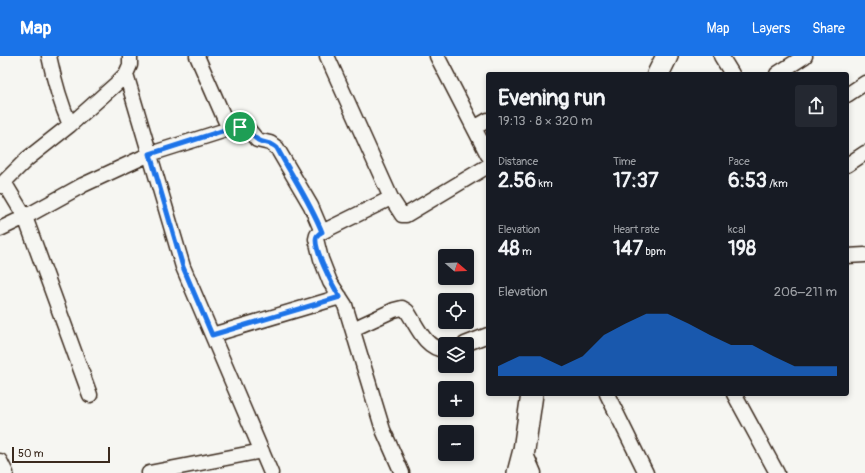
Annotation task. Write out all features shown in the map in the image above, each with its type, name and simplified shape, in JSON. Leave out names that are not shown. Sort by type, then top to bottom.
[{"type":"street","points":[[49,56],[58,96],[70,125]]},
{"type":"street","points":[[90,395],[25,217],[2,184],[27,159],[70,125],[126,74],[130,65],[130,56]]},
{"type":"street","points":[[197,56],[228,129]]},
{"type":"street","points":[[328,56],[391,198],[402,215],[406,215],[486,167]]},
{"type":"street","points":[[437,56],[486,151]]},
{"type":"street","points":[[659,72],[667,56]]},
{"type":"street","points":[[720,56],[731,72]]},
{"type":"street","points":[[780,72],[805,56]]},
{"type":"street","points":[[126,74],[183,267],[271,473]]},
{"type":"street","points":[[849,94],[865,83]]},
{"type":"street","points":[[474,128],[486,121]]},
{"type":"street","points":[[0,229],[83,185],[150,154],[228,129],[244,128],[248,130],[257,140],[270,143],[277,148],[311,206],[322,232]]},
{"type":"street","points":[[849,164],[865,153]]},
{"type":"street","points":[[391,198],[317,235],[317,245],[330,282],[345,305],[383,430],[402,473]]},
{"type":"street","points":[[849,256],[865,255]]},
{"type":"street","points":[[212,335],[340,297]]},
{"type":"street","points":[[353,329],[394,310],[402,308],[407,311],[428,344],[434,349],[438,349]]},
{"type":"street","points":[[474,340],[486,336]]},
{"type":"street","points":[[518,473],[524,450],[532,396]]},
{"type":"street","points":[[608,396],[646,473]]},
{"type":"street","points":[[735,396],[776,473]]},
{"type":"street","points":[[524,450],[534,473]]},
{"type":"street","points":[[149,473],[262,451]]},
{"type":"street","points":[[0,461],[6,473]]},
{"type":"route","points":[[240,127],[248,130],[257,140],[270,143],[277,148],[302,190],[317,218],[322,232],[317,235],[316,239],[321,259],[330,282],[340,297],[274,318],[212,335],[183,267],[150,154],[228,129],[240,127]]}]
